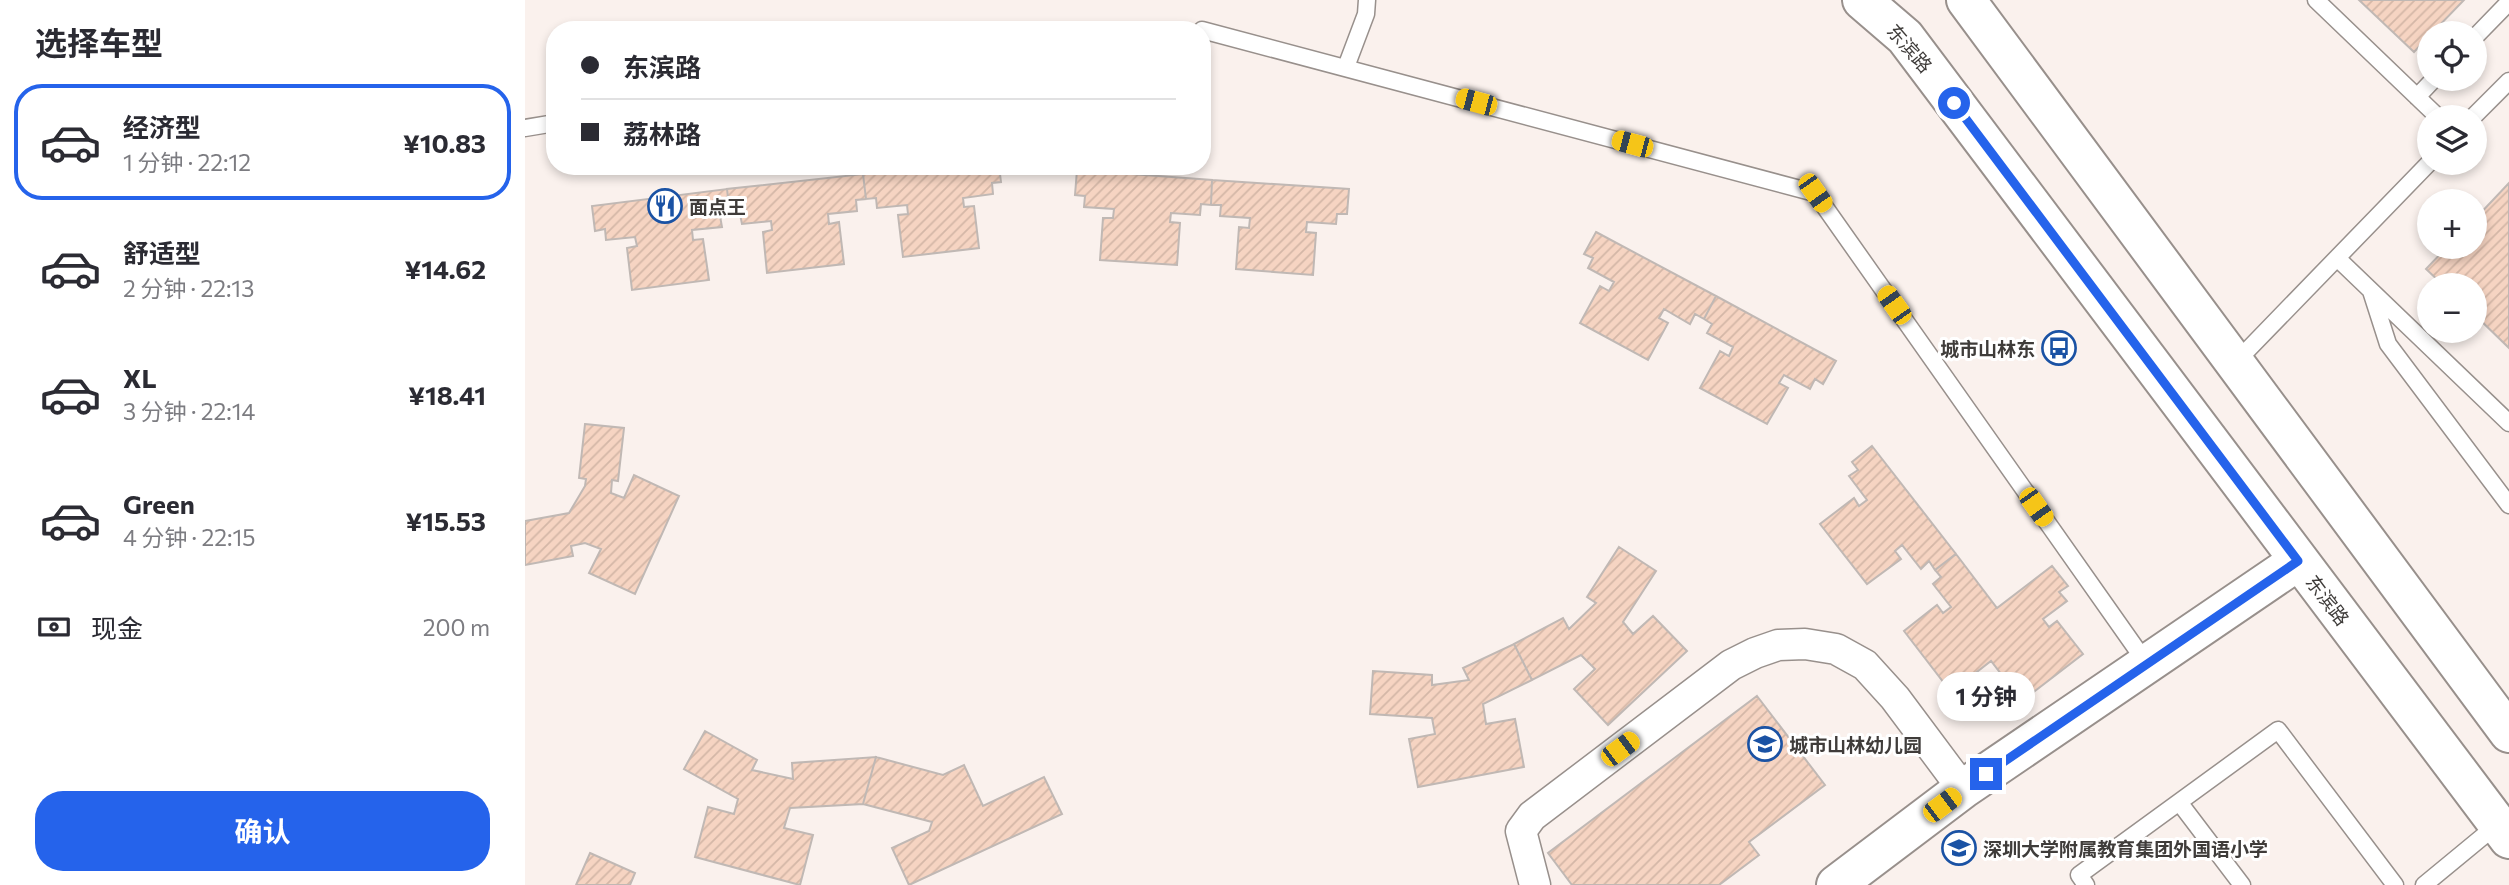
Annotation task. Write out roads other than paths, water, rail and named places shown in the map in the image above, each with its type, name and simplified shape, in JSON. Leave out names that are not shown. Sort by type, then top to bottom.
[{"type":"main road","name":"东滨路","points":[[1862,0],[1905,37],[2504,832]]},
{"type":"main road","points":[[1877,0],[1905,37]]},
{"type":"main road","points":[[1966,0],[2509,733]]},
{"type":"main road","points":[[1836,885],[1963,789],[2298,561]]},
{"type":"street","points":[[1535,885],[1521,831],[1532,816],[1731,666],[1755,653],[1779,645],[1805,644],[1836,649],[1864,666],[1916,724],[1963,789]]},
{"type":"lane","points":[[1346,67],[1366,14],[1367,0]]},
{"type":"lane","points":[[2316,0],[2425,105]]},
{"type":"lane","points":[[2487,25],[2509,2]]},
{"type":"lane","points":[[1211,32],[1815,193],[2147,664]]},
{"type":"lane","points":[[2485,105],[2509,81]]},
{"type":"lane","points":[[2417,97],[2423,91]]},
{"type":"lane","points":[[525,128],[546,124]]},
{"type":"lane","points":[[2235,363],[2417,175]]},
{"type":"lane","points":[[2337,258],[2509,424]]},
{"type":"lane","points":[[2371,291],[2388,344],[2509,505]]},
{"type":"lane","points":[[2086,885],[2079,875],[2278,730],[2395,885]]},
{"type":"lane","points":[[2179,802],[2242,885]]},
{"type":"lane","points":[[2424,885],[2504,832]]},
{"type":"place","name":"面点王","points":[[665,206]]},
{"type":"place","name":"城市山林东","points":[[2059,348]]},
{"type":"place","name":"城市山林幼儿园","points":[[1765,744]]},
{"type":"place","name":"深圳大学附属教育集团外国语小学","points":[[1959,848]]}]
